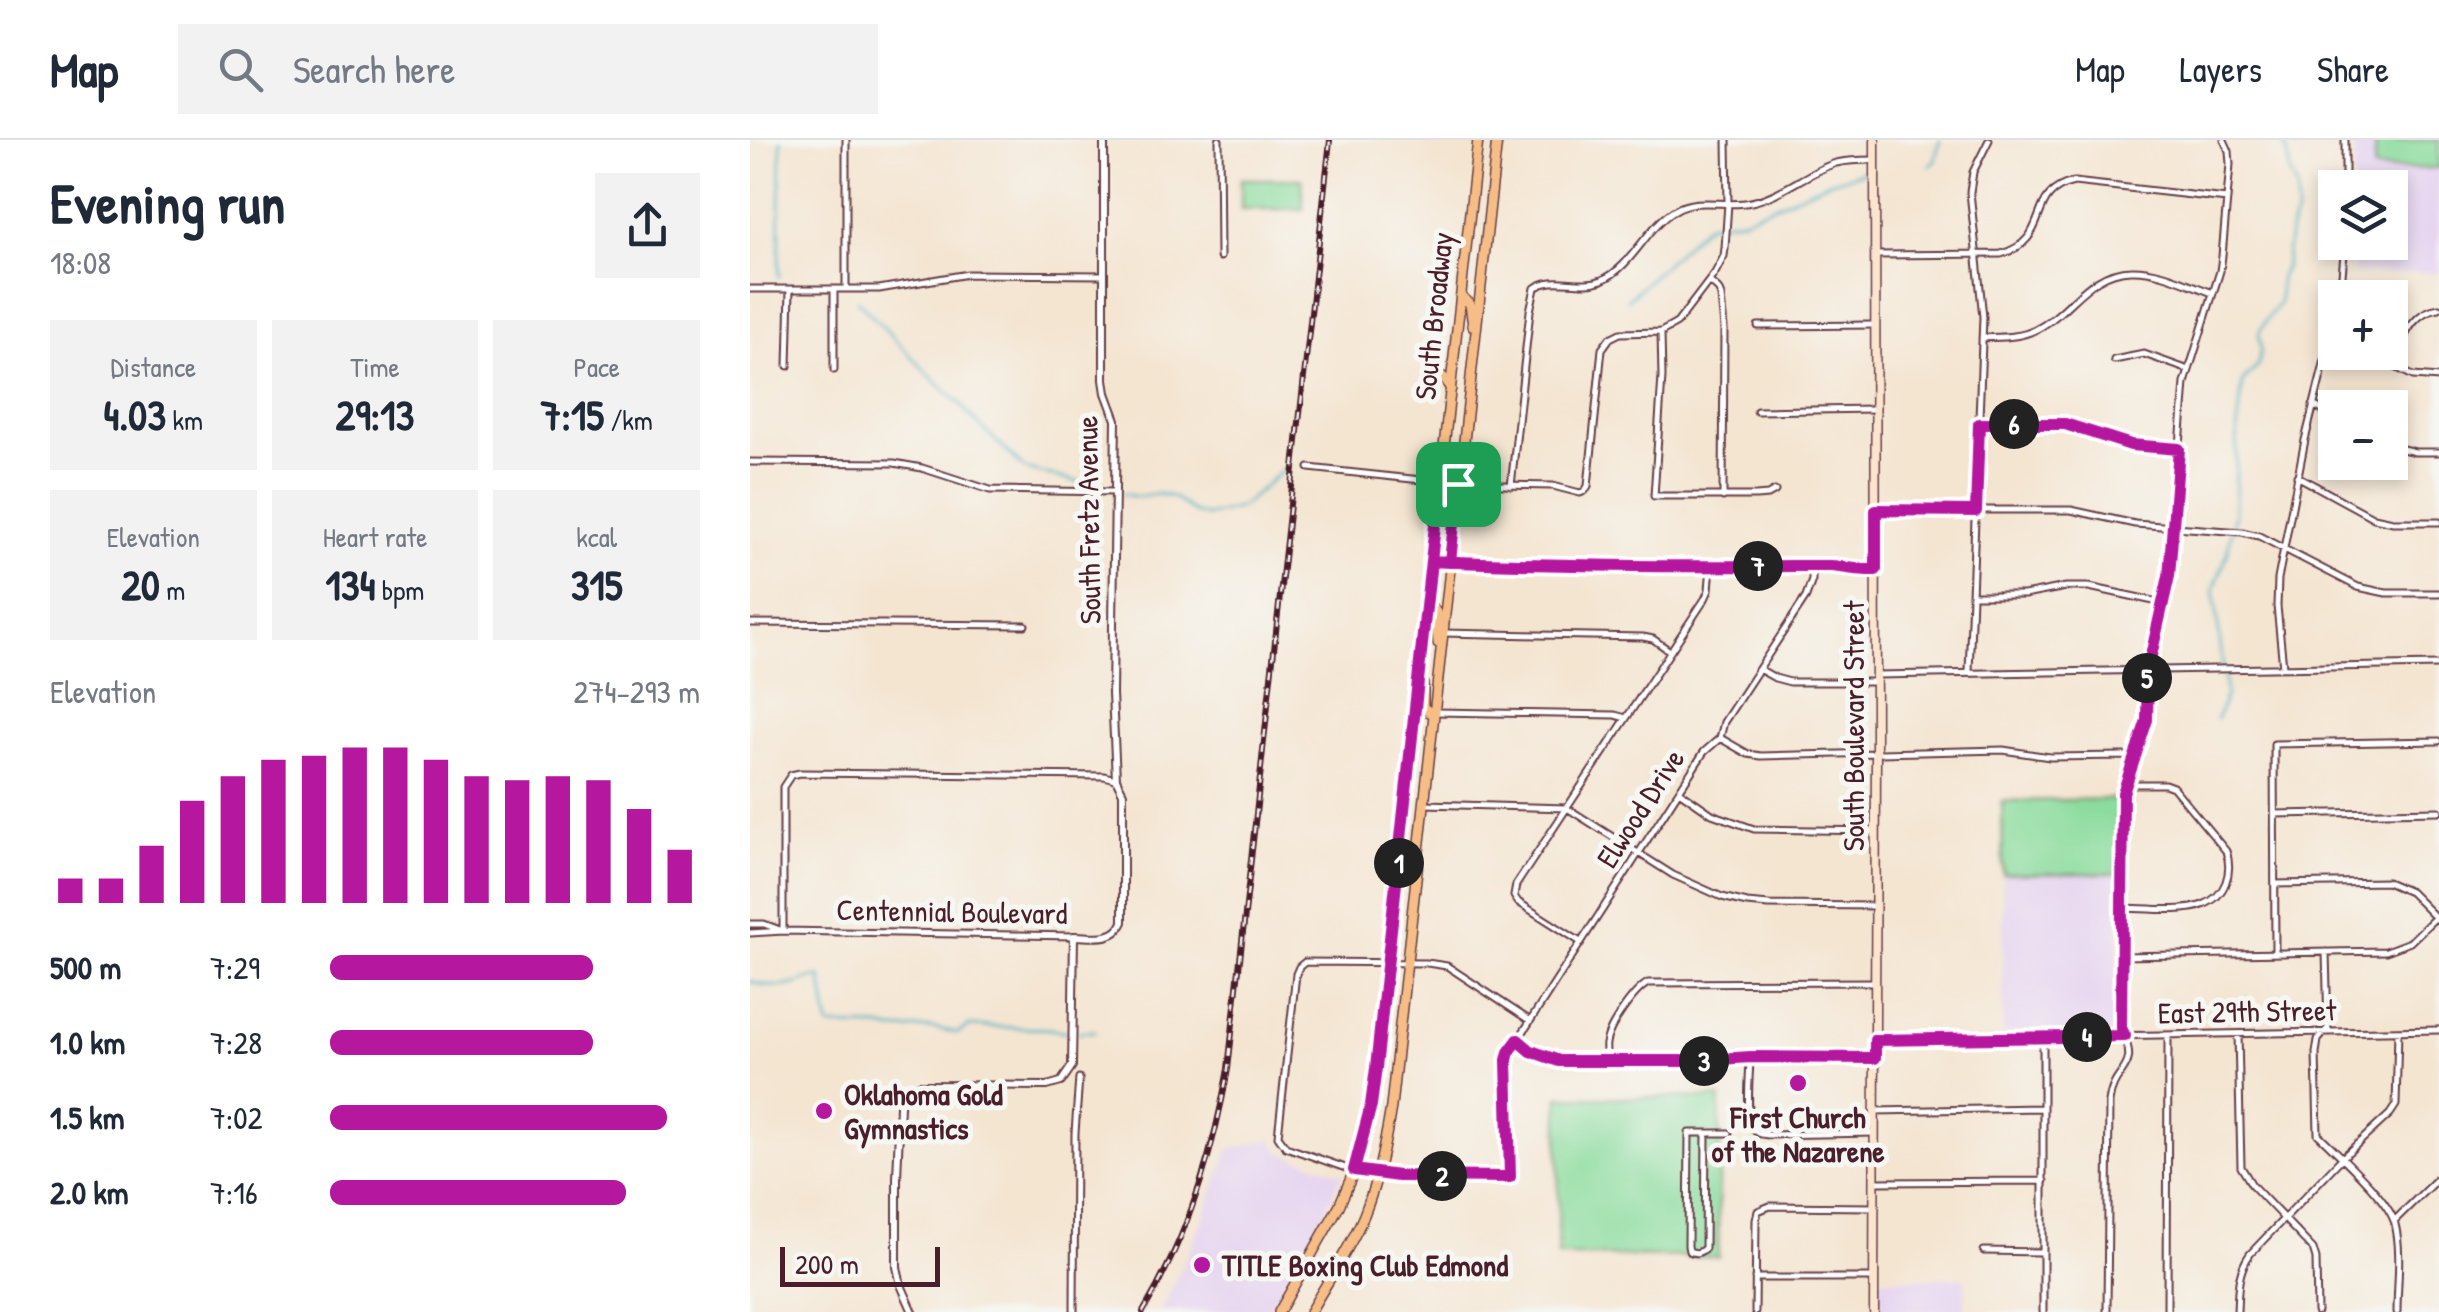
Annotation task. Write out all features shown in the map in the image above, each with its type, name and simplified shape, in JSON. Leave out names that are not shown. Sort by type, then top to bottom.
[{"type":"main road","name":"South Broadway","points":[[1279,1312],[1328,1227],[1354,1170],[1371,1105],[1478,140]]},
{"type":"main road","name":"South Broadway","points":[[1310,1312],[1353,1239],[1378,1174],[1391,1107],[1497,140]]},
{"type":"main road","name":"South Boulevard Street","points":[[1874,140],[1874,1312]]},
{"type":"main road","points":[[1461,296],[1470,304],[1474,339]]},
{"type":"main road","points":[[1451,389],[1446,380],[1431,372],[1454,362]]},
{"type":"main road","points":[[1426,608],[1436,612],[1440,663]]},
{"type":"main road","points":[[1420,667],[1424,707],[1434,712]]},
{"type":"main road","points":[[1406,801],[1424,804]]},
{"type":"street","points":[[846,140],[846,289]]},
{"type":"street","name":"South Fretz Avenue","points":[[1104,140],[1104,386],[1116,420],[1112,694],[1116,780],[1123,793],[1124,918],[1120,930]]},
{"type":"street","points":[[1220,140],[1220,257]]},
{"type":"street","points":[[1308,468],[1458,484],[1552,486],[1584,491],[1588,486],[1602,349],[1620,333],[1660,332],[1677,323],[1724,256],[1727,140]]},
{"type":"street","points":[[1969,673],[1983,318],[1970,192],[1973,172],[1989,140]]},
{"type":"street","points":[[2107,1312],[2109,1102],[2111,1088],[2130,1060],[2130,1046],[2121,1028],[2124,784],[2147,720],[2148,669],[2169,576],[2184,392],[2222,256],[2230,156],[2224,140]]},
{"type":"street","points":[[2344,140],[2345,170]]},
{"type":"street","points":[[1511,486],[1535,288],[1542,282],[1584,284],[1602,280],[1618,269],[1670,212],[1690,204],[1752,202],[1833,164],[1874,160]]},
{"type":"street","points":[[1875,255],[2001,254],[2023,245],[2049,195],[2074,182],[2227,199]]},
{"type":"street","points":[[1982,338],[2034,331],[2090,284],[2119,271],[2154,273],[2213,293]]},
{"type":"street","points":[[750,288],[892,288],[968,274],[1104,274]]},
{"type":"street","points":[[1710,281],[1721,296],[1724,328],[1722,497]]},
{"type":"street","points":[[788,366],[790,289]]},
{"type":"street","points":[[834,289],[834,370]]},
{"type":"street","points":[[2408,332],[2416,318],[2439,308]]},
{"type":"street","points":[[1758,326],[1875,325]]},
{"type":"street","points":[[1660,332],[1662,377],[1654,496],[1722,497],[1768,495],[1775,491]]},
{"type":"street","points":[[2114,360],[2144,354],[2189,370]]},
{"type":"street","points":[[2282,667],[2276,597],[2297,476],[2323,370]]},
{"type":"street","points":[[2400,370],[2413,376],[2439,378]]},
{"type":"street","points":[[2313,405],[2318,408]]},
{"type":"street","points":[[1757,410],[1876,410]]},
{"type":"street","points":[[1979,424],[2065,424],[2131,445],[2179,449]]},
{"type":"street","points":[[2408,450],[2439,452]]},
{"type":"street","points":[[750,462],[894,464],[922,468],[990,490],[1115,492]]},
{"type":"street","points":[[2297,476],[2374,518],[2439,522]]},
{"type":"street","points":[[1876,510],[2071,510],[2136,524],[2242,532],[2259,536],[2365,590],[2439,593]]},
{"type":"street","points":[[1431,561],[1876,570]]},
{"type":"street","points":[[1580,941],[1518,902],[1514,896],[1516,885],[1705,599],[1711,566]]},
{"type":"street","points":[[1720,738],[1724,722],[1806,597],[1812,566]]},
{"type":"street","points":[[1972,596],[2024,595],[2090,586],[2163,603]]},
{"type":"street","points":[[750,623],[1025,626]]},
{"type":"street","points":[[1443,633],[1643,636],[1670,651]]},
{"type":"street","points":[[1759,668],[1790,682],[1969,673],[2439,664]]},
{"type":"street","points":[[1434,712],[1627,718]]},
{"type":"street","name":"Elwood Drive","points":[[1378,1174],[1510,1177],[1509,1052],[1704,752],[1720,738],[1748,754],[1760,756],[2003,750],[2050,757],[2133,759]]},
{"type":"street","points":[[2275,953],[2274,744],[2439,741]]},
{"type":"street","points":[[783,931],[783,794],[788,778],[800,773],[1104,776],[1116,780]]},
{"type":"street","points":[[2122,908],[2202,905],[2213,899],[2230,875],[2226,851],[2173,787],[2124,784]]},
{"type":"street","points":[[1679,791],[1712,814],[1754,830],[1876,831]]},
{"type":"street","points":[[1424,804],[1568,808],[1673,875],[1708,892],[1747,903],[1876,906]]},
{"type":"street","points":[[2275,814],[2439,811]]},
{"type":"street","points":[[2122,956],[2395,949],[2416,938],[2438,918],[2410,892],[2387,882],[2275,884]]},
{"type":"street","name":"Centennial Boulevard","points":[[750,924],[783,931]]},
{"type":"street","name":"Centennial Boulevard","points":[[750,933],[1110,936],[1120,930]]},
{"type":"street","points":[[913,1312],[897,1267],[901,1100],[920,1085],[1047,1086],[1067,1078],[1072,1066],[1074,936]]},
{"type":"street","points":[[2326,952],[2328,1028],[2318,1040],[2316,1053],[2318,1134],[2378,1196],[2394,1220],[2398,1248],[2397,1312]]},
{"type":"street","points":[[1378,1174],[1286,1147],[1278,1136],[1299,967],[1309,962],[1447,966],[1530,1020]]},
{"type":"street","points":[[1607,1061],[1606,1043],[1614,1024],[1648,982],[1875,982]]},
{"type":"street","name":"East 29th Street","points":[[1875,1040],[2439,1030]]},
{"type":"street","points":[[2237,1312],[2242,1266],[2396,1105],[2398,1031]]},
{"type":"street","points":[[2238,1034],[2242,1167],[2252,1185],[2312,1249],[2316,1259],[2317,1312]]},
{"type":"street","points":[[2167,1312],[2168,1035]]},
{"type":"street","points":[[2043,1037],[2043,1312]]},
{"type":"street","points":[[1518,1040],[1531,1051],[1559,1061],[1875,1058]]},
{"type":"street","points":[[1750,1057],[1750,1117],[1758,1133],[1874,1133]]},
{"type":"street","points":[[1074,1312],[1078,1078]]},
{"type":"street","points":[[1874,1111],[2042,1108]]},
{"type":"street","points":[[1706,1133],[1705,1248],[1694,1253],[1688,1246],[1688,1133],[1706,1133],[1729,1133]]},
{"type":"street","points":[[2394,1220],[2439,1177]]},
{"type":"street","points":[[1874,1182],[2044,1181]]},
{"type":"street","points":[[1755,1312],[1756,1216],[1762,1208],[1874,1207]]},
{"type":"street","points":[[1984,1252],[2042,1252]]},
{"type":"street","points":[[1755,1278],[1874,1278]]},
{"type":"shaded area","points":[[2354,140],[2439,140],[2439,273],[2354,273],[2354,260],[2408,260],[2408,170],[2354,170]]},
{"type":"shaded area","points":[[2118,873],[2117,1033],[2003,1033],[2003,874]]},
{"type":"shaded area","points":[[1272,1139],[1279,1152],[1343,1174],[1268,1312],[1161,1312],[1229,1150]]},
{"type":"shaded area","points":[[1965,1278],[1965,1312],[1877,1312],[1877,1279]]},
{"type":"green space","points":[[2376,140],[2439,140],[2439,168],[2374,169]]},
{"type":"green space","points":[[1241,179],[1302,179],[1303,209],[1241,209]]},
{"type":"green space","points":[[2118,799],[2118,873],[2003,874],[2002,801]]},
{"type":"green space","points":[[1559,1097],[1720,1098],[1718,1257],[1558,1256]]},
{"type":"waterway","points":[[779,277],[781,140]]},
{"type":"waterway","points":[[1929,166],[1935,160],[1940,140]]},
{"type":"waterway","points":[[2217,719],[2226,694],[2214,589],[2227,555],[2235,513],[2243,381],[2258,366],[2260,330],[2279,304],[2280,279],[2297,212],[2297,187],[2281,140]]},
{"type":"waterway","points":[[1627,300],[1707,224],[1743,219],[1831,181],[1863,172]]},
{"type":"waterway","points":[[857,300],[1025,469],[1103,488]]},
{"type":"waterway","points":[[1123,494],[1173,497],[1193,512],[1207,516],[1241,507],[1284,469]]},
{"type":"waterway","points":[[750,981],[784,986],[821,977],[829,1026],[932,1028],[958,1033],[969,1026],[1066,1032]]},
{"type":"waterway","points":[[1079,1032],[1095,1031]]},
{"type":"railway","points":[[1143,1312],[1173,1254],[1197,1194],[1228,1069],[1330,140]]},
{"type":"place","name":"First Church of the Nazarene","points":[[1798,1083]]},
{"type":"place","name":"Oklahoma Gold Gymnastics","points":[[824,1111]]},
{"type":"place","name":"TITLE Boxing Club Edmond","points":[[1202,1265]]},
{"type":"route","points":[[1458,484],[1440,481],[1431,561],[1450,562],[1502,563],[1711,566],[1832,566],[1861,571],[1876,570],[1876,510],[1976,511],[1979,424],[2065,424],[2131,445],[2179,449],[2169,576],[2148,669],[2147,720],[2123,793],[2121,1028],[2125,1036],[1875,1040],[1875,1058],[1750,1057],[1694,1061],[1559,1061],[1531,1051],[1518,1040],[1507,1060],[1510,1177],[1398,1176],[1354,1170],[1376,1068],[1431,561],[1450,562],[1458,484]]}]
